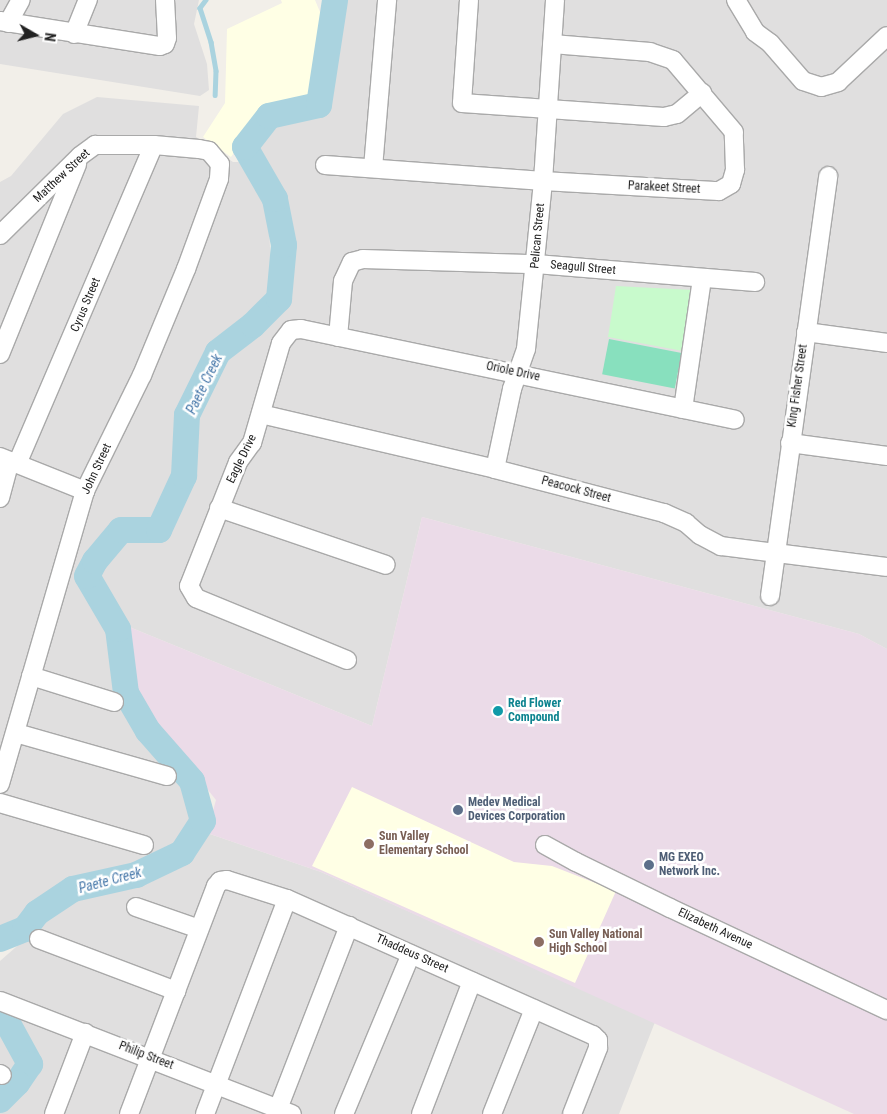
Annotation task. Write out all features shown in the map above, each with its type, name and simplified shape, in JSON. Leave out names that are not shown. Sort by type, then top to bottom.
[{"type":"street","points":[[20,0],[4,22],[154,46],[165,44],[167,38],[165,0]]},
{"type":"street","points":[[74,34],[88,0]]},
{"type":"street","points":[[374,168],[387,0]]},
{"type":"street","points":[[469,0],[462,103],[664,117],[677,114],[702,93]]},
{"type":"street","name":"Pelican Street","points":[[495,468],[512,389],[526,349],[536,264],[556,0]]},
{"type":"street","points":[[736,0],[755,32],[770,43],[803,81],[821,87],[838,82],[887,36]]},
{"type":"street","name":"Parakeet Street","points":[[325,165],[543,181],[719,191],[731,184],[734,178],[734,132],[673,60],[659,53],[552,44]]},
{"type":"street","name":"Matthew Street","points":[[0,235],[80,156],[89,149],[102,144],[154,145],[210,151],[220,164]]},
{"type":"street","name":"Cyrus Street","points":[[0,498],[9,461],[154,145]]},
{"type":"street","points":[[0,354],[80,156]]},
{"type":"street","name":"John Street","points":[[0,784],[4,759],[16,733],[85,491],[142,375],[176,293],[219,180],[220,164]]},
{"type":"street","name":"King Fisher Street","points":[[770,596],[828,176]]},
{"type":"street","name":"Seagull Street","points":[[338,337],[343,281],[352,262],[376,258],[536,264],[755,282]]},
{"type":"street","points":[[682,409],[702,278]]},
{"type":"street","name":"Oriole Drive","points":[[291,330],[301,329],[519,373],[735,420]]},
{"type":"street","name":"Eagle Drive","points":[[291,330],[281,343],[252,442],[238,462],[189,586],[196,598],[347,660]]},
{"type":"street","points":[[806,332],[887,343]]},
{"type":"street","name":"Peacock Street","points":[[261,414],[495,468],[664,513],[686,523],[700,535],[721,546],[887,567]]},
{"type":"street","points":[[790,443],[887,456]]},
{"type":"street","points":[[9,461],[85,491]]},
{"type":"street","points":[[219,508],[386,565]]},
{"type":"street","points":[[31,676],[114,702]]},
{"type":"street","points":[[16,733],[167,776]]},
{"type":"street","points":[[0,803],[144,846]]},
{"type":"street","name":"Elizabeth Avenue","points":[[545,845],[670,908],[887,1010]]},
{"type":"street","name":"Thaddeus Street","points":[[199,929],[216,886],[220,881],[227,880],[287,899],[594,1035],[598,1040],[598,1048],[572,1114]]},
{"type":"street","points":[[205,1114],[287,899]]},
{"type":"street","points":[[129,1114],[199,929],[136,907]]},
{"type":"street","points":[[282,1112],[349,926]]},
{"type":"street","points":[[38,939],[176,991]]},
{"type":"street","points":[[344,1114],[412,954]]},
{"type":"street","points":[[421,1114],[472,981]]},
{"type":"street","name":"Philip Street","points":[[4,1002],[216,1084],[282,1112]]},
{"type":"street","points":[[492,1114],[534,1008]]},
{"type":"street","points":[[54,1114],[85,1033]]},
{"type":"shaded area","points":[[0,0],[199,0],[194,24],[207,64],[209,90],[200,96],[0,64]]},
{"type":"shaded area","points":[[281,0],[315,0],[325,24],[309,107],[258,118],[231,157],[203,137],[225,103],[227,29],[282,3]]},
{"type":"shaded area","points":[[347,0],[887,0],[887,649],[859,634],[422,517],[372,726],[122,624],[105,601],[94,576],[101,559],[121,533],[161,533],[178,500],[188,467],[192,412],[216,364],[277,306],[289,259],[284,204],[257,154],[260,133],[278,120],[322,108]]},
{"type":"shaded area","points":[[97,97],[199,106],[196,137],[233,162],[251,162],[267,190],[273,304],[254,322],[216,344],[181,416],[185,468],[156,528],[119,529],[81,576],[103,612],[111,632],[127,709],[184,790],[193,820],[172,856],[132,873],[56,886],[17,925],[0,926],[0,182],[11,176],[63,114]]},
{"type":"shaded area","points":[[422,517],[859,634],[887,649],[887,1114],[854,1114],[321,872],[207,833],[216,800],[131,693],[122,624],[372,726]]},
{"type":"shaded area","name":"Sun Valley National High School","points":[[352,787],[514,862],[552,866],[616,891],[575,983],[312,866]]},
{"type":"shaded area","points":[[207,833],[321,872],[655,1022],[619,1114],[0,1114],[0,1103],[40,1057],[0,999],[0,961],[48,919],[67,894],[112,883],[140,879],[175,860]]},
{"type":"shaded area","points":[[0,1029],[19,1060],[0,1081]]},
{"type":"green space","points":[[616,286],[693,290],[683,351],[608,337]]},
{"type":"green space","points":[[609,339],[682,353],[675,388],[602,374]]},
{"type":"waterway","name":"Paete Creek","points":[[206,0],[200,8],[211,42],[216,71],[215,95]]},
{"type":"waterway","name":"Paete Creek","points":[[0,939],[25,929],[37,913],[73,889],[136,875],[182,853],[203,821],[192,781],[148,731],[126,693],[118,629],[87,576],[95,561],[121,530],[159,530],[184,476],[187,415],[218,352],[253,325],[279,299],[284,245],[275,199],[245,147],[269,116],[319,105],[335,0]]},
{"type":"waterway","name":"Paete Creek","points":[[0,1009],[30,1064],[17,1083],[0,1100]]},
{"type":"place","name":"Red Flower Compound","points":[[498,711]]},
{"type":"place","name":"Medev Medical Devices Corporation","points":[[458,810]]},
{"type":"place","name":"Sun Valley Elementary School","points":[[369,844]]},
{"type":"place","name":"MG EXEO Network Inc.","points":[[649,865]]},
{"type":"place","name":"Sun Valley National High School","points":[[539,942]]}]
